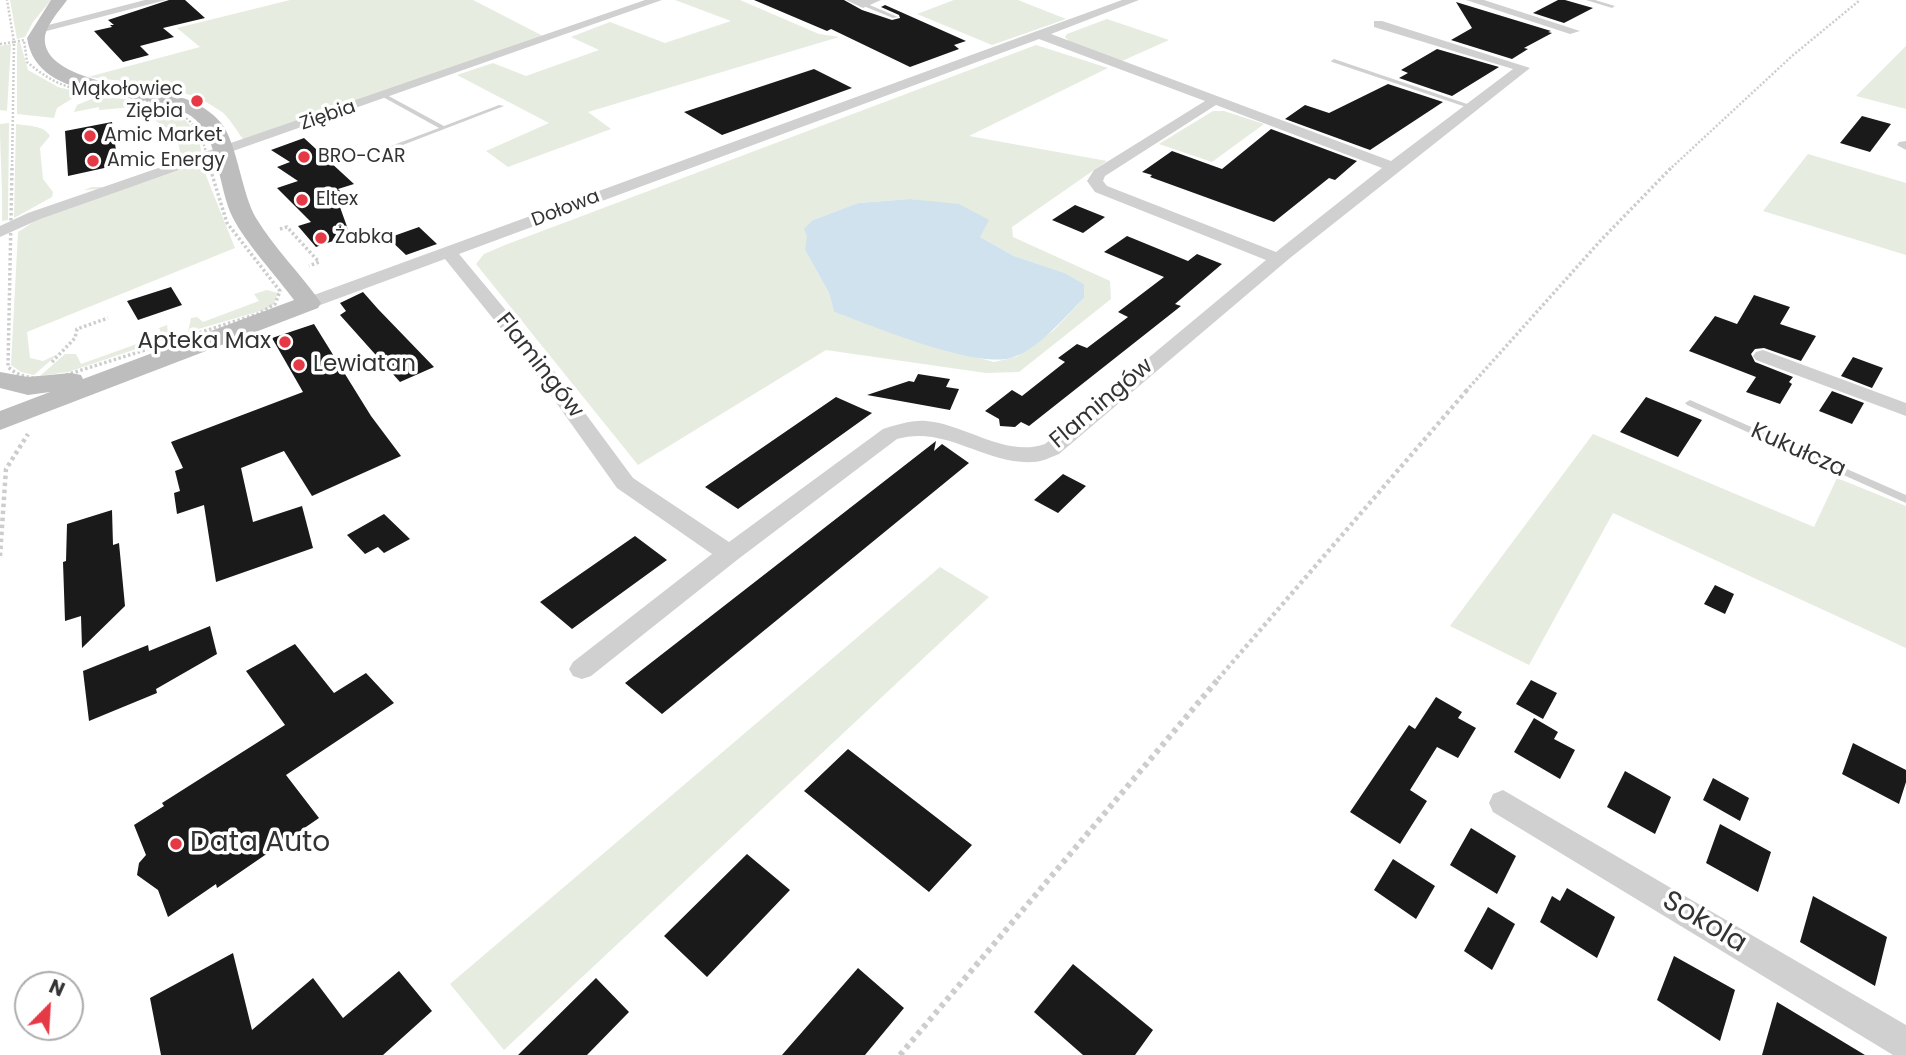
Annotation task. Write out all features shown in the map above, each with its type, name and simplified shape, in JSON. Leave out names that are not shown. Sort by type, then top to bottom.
[{"type":"street","points":[[37,36],[60,0]]},
{"type":"street","points":[[37,36],[160,0]]},
{"type":"street","name":"Ziębia","points":[[5,230],[34,216],[216,164],[385,96],[656,0]]},
{"type":"street","points":[[1472,0],[1574,31]]},
{"type":"street","name":"Dołowa","points":[[0,421],[309,303],[1041,35],[1126,1]]},
{"type":"street","name":"Flamingów","points":[[582,669],[729,554],[890,434],[904,428],[923,427],[1033,456],[1052,449],[1276,258],[1391,166],[1523,68],[1378,24]]},
{"type":"street","points":[[1041,35],[1391,166]]},
{"type":"street","points":[[37,36],[47,64],[73,81],[181,104],[199,113],[214,127],[216,164],[244,218],[309,303]]},
{"type":"street","points":[[1214,101],[1099,173],[1095,181],[1101,189],[1276,258]]},
{"type":"street","name":"Flamingów","points":[[448,252],[527,348],[625,483],[729,554]]},
{"type":"street","points":[[1763,356],[1906,411]]},
{"type":"street","points":[[0,380],[38,386],[131,371]]},
{"type":"street","name":"Sokola","points":[[1503,803],[1906,1044]]},
{"type":"lane","points":[[1590,0],[1612,6]]},
{"type":"lane","points":[[863,1],[895,17]]},
{"type":"lane","points":[[1334,61],[1471,107]]},
{"type":"lane","points":[[385,96],[444,128]]},
{"type":"lane","points":[[382,151],[500,106]]},
{"type":"lane","name":"Kukułcza","points":[[1690,403],[1906,499]]},
{"type":"path","points":[[0,44],[14,42],[24,40],[27,62],[34,70],[61,86],[150,102],[181,115],[199,133],[216,164],[227,223],[280,291],[275,304],[258,314],[66,375],[23,377],[8,367],[5,230],[14,42],[7,0]]},
{"type":"path","points":[[900,1055],[1055,869],[1517,331],[1670,166],[1754,87],[1860,0]]},
{"type":"path","points":[[270,233],[287,227],[319,262],[302,268]]},
{"type":"path","points":[[35,378],[75,338],[77,329],[108,318]]},
{"type":"path","points":[[0,471],[6,469],[0,556]]},
{"type":"shaded area","points":[[10,0],[51,0],[25,37],[17,39]]},
{"type":"shaded area","points":[[290,0],[473,0],[543,36],[243,139],[223,113],[205,101],[156,86],[88,77],[200,47],[177,28]]},
{"type":"shaded area","points":[[675,0],[740,0],[819,34],[839,37],[588,112],[611,129],[508,167],[486,151],[549,123],[457,75],[493,63],[526,76],[599,50],[571,37],[610,22],[665,43],[731,21]]},
{"type":"shaded area","points":[[954,0],[1018,0],[1066,19],[992,45],[917,14]]},
{"type":"shaded area","points":[[1107,19],[1169,40],[1122,61],[1070,42],[1065,37]]},
{"type":"shaded area","points":[[20,42],[28,70],[58,87],[81,93],[57,108],[54,118],[17,114],[17,43]]},
{"type":"shaded area","points":[[11,44],[7,111],[0,110],[0,46]]},
{"type":"shaded area","points":[[1036,45],[1108,68],[969,136],[1107,161],[1012,227],[1013,237],[1110,281],[1111,299],[1019,372],[986,373],[826,350],[638,465],[476,264],[484,254]],"holes":[[[910,199],[934,202],[980,237],[1014,256],[1065,273],[1084,284],[1084,298],[1054,330],[1016,357],[994,362],[912,340],[834,312],[829,293],[805,250],[813,220],[858,203]]]},
{"type":"shaded area","points":[[1906,46],[1906,109],[1856,96]]},
{"type":"shaded area","points":[[99,96],[154,105],[180,116],[197,136],[202,157],[114,188],[84,190],[106,187],[182,160],[176,134],[134,107],[99,110],[99,107],[74,112],[77,105]]},
{"type":"shaded area","points":[[1213,111],[1224,111],[1264,124],[1212,162],[1159,144]]},
{"type":"shaded area","points":[[9,123],[8,220],[2,221],[0,124]]},
{"type":"shaded area","points":[[16,124],[40,128],[50,136],[40,148],[43,179],[53,192],[52,197],[14,218]]},
{"type":"shaded area","points":[[1808,154],[1906,183],[1906,255],[1763,211]]},
{"type":"shaded area","points":[[201,163],[235,248],[27,332],[30,358],[43,361],[58,354],[34,375],[21,372],[11,365],[18,232],[41,217]]},
{"type":"shaded area","points":[[267,290],[278,293],[273,305],[267,309],[188,332],[191,318],[197,317],[203,322],[259,301],[254,294]]},
{"type":"shaded area","points":[[167,325],[169,338],[68,372],[40,376],[65,354],[76,354],[81,364],[162,335],[159,328]]},
{"type":"shaded area","points":[[1593,434],[1814,527],[1837,478],[1906,506],[1906,648],[1613,513],[1529,665],[1450,626]]},
{"type":"shaded area","points":[[940,567],[989,597],[504,1050],[450,984]]},
{"type":"water","points":[[910,199],[959,204],[989,220],[980,237],[1014,256],[1065,273],[1084,284],[1084,298],[1033,347],[1014,357],[998,360],[976,358],[925,345],[834,312],[829,293],[805,250],[807,236],[804,229],[813,220],[858,203]]},
{"type":"building","points":[[169,0],[185,0],[205,18],[163,28],[174,37],[140,46],[149,55],[123,62],[94,31],[112,27],[110,25],[114,25],[108,20]]},
{"type":"building","points":[[754,0],[844,0],[862,10],[892,20],[900,18],[881,7],[885,5],[966,41],[954,45],[959,49],[910,67],[831,29],[827,31]]},
{"type":"building","points":[[1558,0],[1593,8],[1564,23],[1533,13]]},
{"type":"building","points":[[1456,2],[1552,33],[1524,48],[1528,49],[1512,59],[1451,40],[1472,28]]},
{"type":"building","points":[[1437,49],[1499,67],[1452,96],[1399,78],[1408,73],[1401,70]]},
{"type":"building","points":[[814,69],[852,88],[722,135],[684,112]]},
{"type":"building","points":[[1388,84],[1443,102],[1370,150],[1285,119],[1305,105],[1329,113]]},
{"type":"building","points":[[1862,116],[1891,124],[1870,152],[1840,143]]},
{"type":"building","points":[[112,122],[118,165],[68,176],[65,131]]},
{"type":"building","points":[[1271,129],[1357,161],[1335,180],[1329,178],[1274,222],[1142,172],[1172,151],[1222,169]]},
{"type":"building","points":[[304,138],[354,184],[338,189],[342,193],[336,196],[350,235],[316,247],[298,226],[311,222],[277,188],[298,181],[277,167],[290,162],[271,150]]},
{"type":"building","points":[[1075,205],[1105,217],[1083,233],[1052,220]]},
{"type":"building","points":[[419,227],[437,244],[406,255],[388,238]]},
{"type":"building","points":[[1127,236],[1188,261],[1197,254],[1222,264],[1175,304],[1181,306],[1029,426],[1021,422],[1015,427],[1000,426],[999,419],[985,411],[1012,390],[1022,396],[1065,362],[1058,358],[1077,344],[1087,348],[1128,317],[1118,312],[1164,277],[1104,252]]},
{"type":"building","points":[[171,287],[182,305],[138,320],[127,301]]},
{"type":"building","points":[[363,292],[434,367],[400,382],[340,315],[346,311],[340,303]]},
{"type":"building","points":[[1754,295],[1790,307],[1780,324],[1816,336],[1801,361],[1764,348],[1755,349],[1751,354],[1755,362],[1793,377],[1789,382],[1792,384],[1780,404],[1746,392],[1756,377],[1689,351],[1715,316],[1737,324]]},
{"type":"building","points":[[314,324],[371,416],[401,456],[312,496],[284,451],[241,468],[253,522],[302,506],[313,548],[216,582],[204,505],[177,514],[174,493],[180,491],[175,471],[183,468],[171,442],[303,392],[272,338]]},
{"type":"building","points":[[1853,357],[1883,368],[1872,388],[1841,376]]},
{"type":"building","points":[[918,374],[950,379],[946,387],[959,389],[950,410],[867,395],[909,381],[914,382]]},
{"type":"building","points":[[1832,391],[1864,403],[1852,424],[1819,411]]},
{"type":"building","points":[[836,397],[872,413],[738,509],[705,487]]},
{"type":"building","points":[[1646,397],[1702,420],[1678,457],[1620,432]]},
{"type":"building","points":[[936,441],[934,451],[942,444],[969,463],[662,714],[625,683]]},
{"type":"building","points":[[1063,474],[1086,486],[1058,513],[1034,500]]},
{"type":"building","points":[[112,510],[113,545],[119,543],[125,606],[82,648],[81,616],[65,621],[63,562],[66,561],[67,524]]},
{"type":"building","points":[[384,514],[410,539],[384,553],[378,547],[365,554],[347,535]]},
{"type":"building","points":[[635,536],[667,560],[572,629],[540,602]]},
{"type":"building","points":[[1715,585],[1734,594],[1725,614],[1704,604]]},
{"type":"building","points":[[210,626],[217,654],[156,689],[157,693],[89,721],[83,671],[148,645],[149,651]]},
{"type":"building","points":[[295,644],[334,693],[366,673],[394,703],[286,775],[319,818],[217,888],[216,884],[168,917],[158,890],[137,875],[139,863],[146,855],[134,825],[164,806],[162,803],[285,725],[246,671]]},
{"type":"building","points":[[1531,680],[1557,693],[1543,719],[1516,704]]},
{"type":"building","points":[[1436,697],[1462,712],[1458,718],[1476,728],[1458,758],[1437,747],[1410,790],[1427,801],[1400,844],[1350,812],[1409,725],[1415,729]]},
{"type":"building","points":[[1534,718],[1558,732],[1554,739],[1575,750],[1560,779],[1514,752]]},
{"type":"building","points":[[1853,743],[1906,770],[1906,782],[1899,804],[1842,774]]},
{"type":"building","points":[[848,749],[972,845],[929,892],[804,791]]},
{"type":"building","points":[[1625,771],[1671,797],[1655,834],[1607,807]]},
{"type":"building","points":[[1713,778],[1749,798],[1740,821],[1703,800]]},
{"type":"building","points":[[1720,824],[1771,852],[1758,892],[1706,863]]},
{"type":"building","points":[[1471,828],[1516,856],[1497,894],[1450,865]]},
{"type":"building","points":[[747,854],[790,890],[707,977],[664,936]]},
{"type":"building","points":[[1393,859],[1435,886],[1416,919],[1374,890]]},
{"type":"building","points":[[1567,888],[1615,917],[1597,958],[1540,922],[1552,896],[1560,901]]},
{"type":"building","points":[[1813,896],[1887,937],[1875,986],[1800,942]]},
{"type":"building","points":[[1488,907],[1515,924],[1492,970],[1464,951]]},
{"type":"building","points":[[233,953],[252,1030],[313,978],[343,1018],[399,971],[432,1011],[383,1055],[161,1055],[150,998]]},
{"type":"building","points":[[1674,956],[1735,990],[1720,1041],[1657,1000]]},
{"type":"building","points":[[1073,964],[1153,1030],[1135,1055],[1083,1055],[1034,1012]]},
{"type":"building","points":[[858,968],[904,1008],[865,1055],[782,1055]]},
{"type":"building","points":[[596,978],[629,1012],[587,1055],[518,1055]]},
{"type":"building","points":[[1777,1002],[1865,1055],[1762,1055]]},
{"type":"place","name":"Mąkołowiec Ziębia","points":[[197,101]]},
{"type":"place","name":"Amic Market","points":[[90,136]]},
{"type":"place","name":"BRO-CAR","points":[[304,157]]},
{"type":"place","name":"Amic Energy","points":[[93,161]]},
{"type":"place","name":"Eltex","points":[[302,200]]},
{"type":"place","name":"Żabka","points":[[321,238]]},
{"type":"place","name":"Apteka Max","points":[[285,342]]},
{"type":"place","name":"Lewiatan","points":[[299,365]]},
{"type":"place","name":"Data Auto","points":[[176,844]]}]
